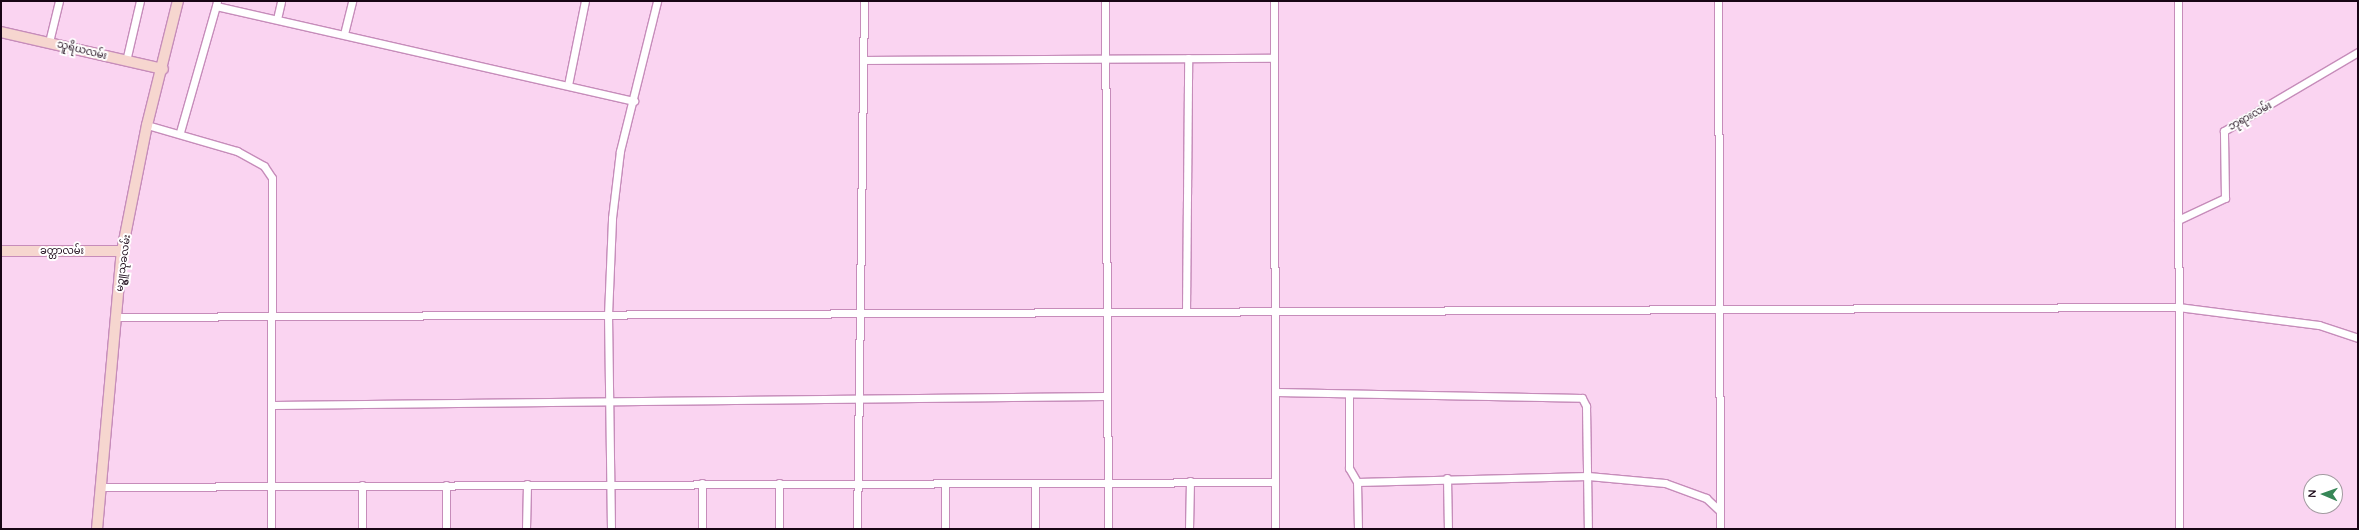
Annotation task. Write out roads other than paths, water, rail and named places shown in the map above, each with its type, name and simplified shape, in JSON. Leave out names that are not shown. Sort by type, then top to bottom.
[{"type":"street","points":[[49,42],[59,1]]},
{"type":"street","points":[[126,60],[140,1]]},
{"type":"street","name":"မဥ္ဇူသုခလမ်း","points":[[97,529],[122,251],[146,125],[163,69],[178,1]]},
{"type":"street","points":[[277,19],[281,1]]},
{"type":"street","points":[[344,34],[352,1]]},
{"type":"street","points":[[568,85],[585,1]]},
{"type":"street","points":[[611,529],[611,402],[608,315],[612,218],[620,150],[634,101],[657,1]]},
{"type":"street","points":[[858,529],[857,484],[864,1]]},
{"type":"street","points":[[1105,1],[1104,312],[1108,529]]},
{"type":"street","points":[[1274,1],[1273,58],[1276,392],[1275,529]]},
{"type":"street","points":[[1718,1],[1716,310],[1720,529]]},
{"type":"street","points":[[2178,1],[2179,529]]},
{"type":"street","points":[[180,132],[216,4],[634,101]]},
{"type":"street","name":"သူရိယလမ်း","points":[[1,32],[163,69]]},
{"type":"street","name":"ဘုရားလမ်း","points":[[2178,220],[2225,198],[2224,131],[2358,52]]},
{"type":"street","points":[[863,60],[1106,57],[1273,58]]},
{"type":"street","points":[[1186,312],[1188,58]]},
{"type":"street","points":[[146,125],[180,132],[237,151],[269,170],[274,193],[270,316],[273,405],[269,488],[271,529]]},
{"type":"street","name":"ခတ္တာလမ်း","points":[[1,250],[122,251]]},
{"type":"street","points":[[116,317],[1104,312],[1275,313],[2178,307],[2319,325],[2358,338]]},
{"type":"street","points":[[1276,392],[1576,396],[1582,398],[1586,406],[1588,529]]},
{"type":"street","points":[[1349,394],[1349,468],[1357,482],[1358,529]]},
{"type":"street","points":[[273,405],[1105,396]]},
{"type":"street","points":[[1357,482],[1447,478],[1588,476],[1665,482],[1706,498],[1720,511]]},
{"type":"street","points":[[1447,478],[1448,529]]},
{"type":"street","points":[[100,487],[269,488],[362,485],[612,483],[857,484],[1190,481],[1275,482]]},
{"type":"street","points":[[1189,529],[1190,481]]},
{"type":"street","points":[[702,483],[702,529]]},
{"type":"street","points":[[779,483],[779,529]]},
{"type":"street","points":[[945,483],[945,529]]},
{"type":"street","points":[[1035,483],[1035,529]]},
{"type":"street","points":[[526,484],[526,529]]},
{"type":"street","points":[[362,485],[362,529]]},
{"type":"street","points":[[446,485],[446,529]]}]
